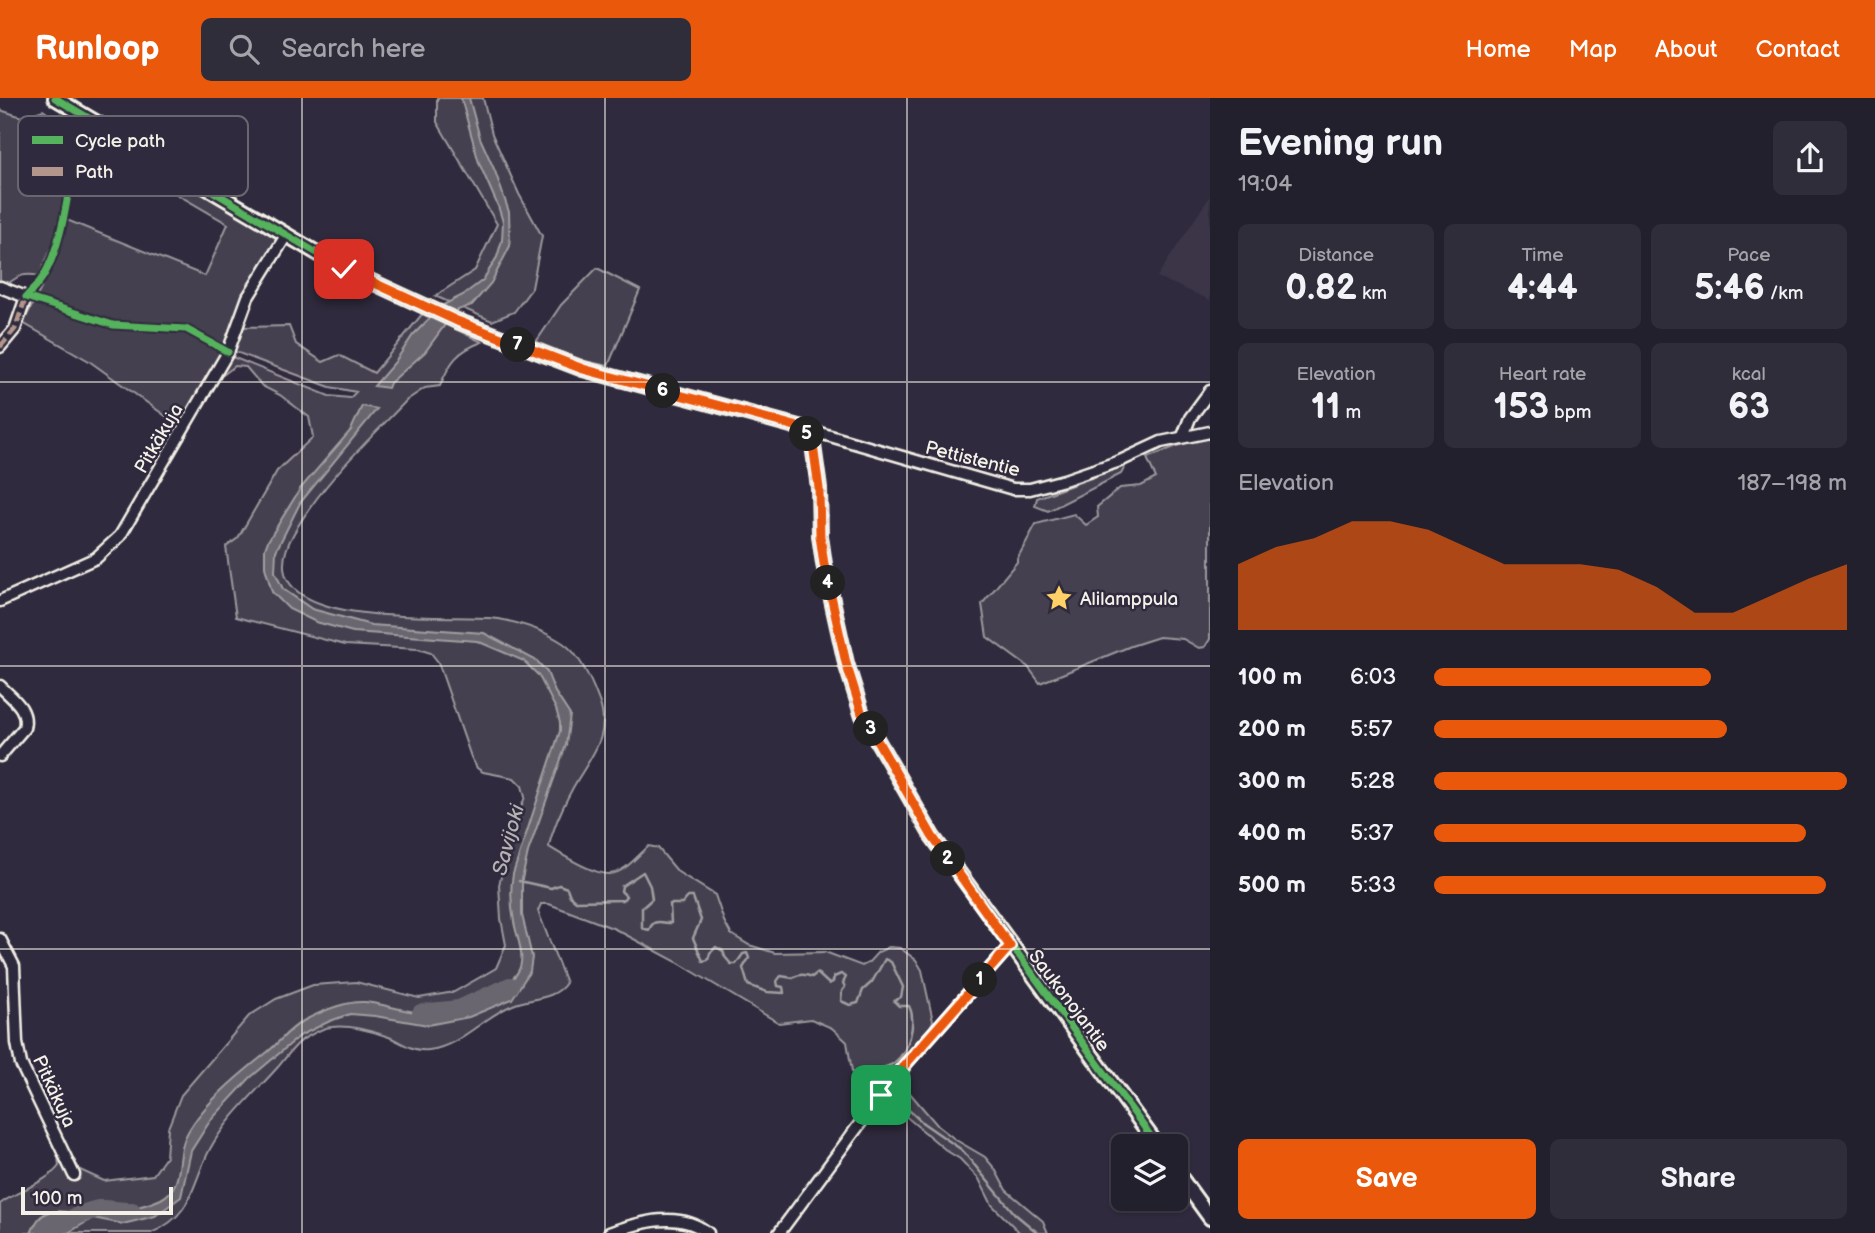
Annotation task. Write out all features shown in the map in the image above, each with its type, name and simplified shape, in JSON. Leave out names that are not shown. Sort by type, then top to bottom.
[{"type":"street","points":[[55,98],[83,116]]},
{"type":"street","points":[[221,196],[344,269],[457,321],[583,369],[806,429]]},
{"type":"street","name":"Pitkäkuja","points":[[0,601],[96,558],[120,536],[222,362],[248,297],[287,234]]},
{"type":"street","points":[[0,287],[26,297],[15,330],[0,348]]},
{"type":"street","points":[[1183,436],[1190,418],[1210,391]]},
{"type":"street","name":"Pettistentie","points":[[806,429],[1013,489],[1030,489],[1064,480],[1120,461],[1161,442],[1210,432]]},
{"type":"street","name":"Saukonojantie","points":[[806,429],[813,445],[824,564],[846,663],[862,714],[932,836],[1149,1134]]},
{"type":"street","points":[[0,686],[22,708],[26,723],[0,756]]},
{"type":"street","name":"Pitkäkuja","points":[[0,939],[14,967],[17,1043],[21,1064],[74,1175]]},
{"type":"street","points":[[779,1233],[889,1084],[1010,946]]},
{"type":"street","points":[[1188,1188],[1210,1218]]},
{"type":"street","points":[[609,1233],[649,1222],[672,1220],[687,1220],[708,1233]]},
{"type":"shaded area","points":[[437,98],[483,98],[492,134],[519,194],[542,236],[532,288],[514,312],[492,321],[435,296],[475,270],[497,224],[437,122]]},
{"type":"shaded area","points":[[461,98],[469,98],[480,138],[509,212],[510,246],[491,283],[472,305],[455,311],[425,352],[390,383],[388,388],[374,386],[395,362],[413,335],[443,305],[463,295],[483,280],[497,257],[503,222],[479,163]]},
{"type":"shaded area","points":[[0,110],[19,116],[18,196],[64,196],[56,237],[39,276],[23,275],[9,283],[0,280]]},
{"type":"shaded area","points":[[43,110],[51,116],[25,116]]},
{"type":"shaded area","points":[[180,196],[210,196],[279,237],[228,343],[181,427],[89,361],[23,323],[47,277],[67,220],[205,276],[228,224]]},
{"type":"shaded area","points":[[1210,196],[1210,300],[1157,277]]},
{"type":"shaded area","points":[[597,268],[640,290],[608,366],[580,360],[536,342],[561,305]]},
{"type":"shaded area","points":[[423,313],[482,342],[466,349],[455,358],[440,386],[425,388],[407,400],[318,497],[294,533],[284,566],[295,589],[321,604],[357,612],[499,619],[541,631],[569,648],[580,661],[593,685],[603,723],[599,742],[564,805],[549,847],[587,868],[609,874],[625,868],[649,846],[658,848],[678,872],[715,895],[731,934],[749,945],[775,953],[825,952],[862,966],[878,952],[889,947],[900,948],[916,960],[922,970],[933,1021],[903,1085],[938,1126],[985,1157],[1006,1190],[1043,1221],[1048,1233],[1020,1233],[992,1205],[979,1179],[960,1159],[890,1103],[861,1086],[853,1077],[847,1042],[832,1028],[811,1019],[779,1023],[677,962],[615,929],[549,904],[541,904],[538,911],[566,983],[555,993],[513,1005],[452,1043],[429,1050],[413,1048],[383,1035],[346,1027],[326,1028],[303,1039],[224,1127],[210,1149],[184,1208],[165,1226],[151,1233],[0,1233],[0,1204],[54,1172],[59,1166],[57,1147],[64,1143],[80,1170],[104,1181],[153,1175],[166,1157],[168,1128],[181,1095],[249,1016],[276,999],[313,985],[356,982],[419,998],[454,992],[496,968],[506,945],[499,885],[513,827],[525,797],[522,786],[514,778],[483,772],[477,768],[438,662],[431,653],[418,649],[345,645],[236,617],[226,547],[238,538],[277,471],[313,437],[309,417],[280,395],[262,386],[246,367],[235,366],[223,375],[220,374],[230,356],[329,396],[350,398],[356,392],[330,387],[233,351],[241,327],[289,326],[296,344],[323,362],[339,355],[374,373]]},
{"type":"shaded area","points":[[362,406],[377,409],[300,503],[276,551],[275,572],[283,589],[312,609],[371,625],[484,633],[537,661],[547,672],[555,692],[570,715],[566,745],[528,852],[522,879],[522,915],[532,957],[530,971],[512,999],[469,1017],[428,1025],[350,1014],[301,1035],[250,1078],[210,1121],[191,1151],[181,1197],[155,1216],[123,1224],[93,1218],[68,1233],[31,1233],[39,1219],[47,1213],[61,1211],[87,1214],[133,1208],[169,1194],[177,1180],[185,1138],[199,1115],[232,1081],[305,1020],[334,1007],[357,1002],[429,1013],[456,1008],[495,992],[514,977],[521,964],[521,950],[512,910],[513,874],[560,731],[556,709],[539,676],[524,661],[477,641],[353,632],[316,622],[289,609],[272,592],[265,567],[268,541],[300,489],[351,430]]},
{"type":"shaded area","points":[[1210,437],[1210,639],[1205,647],[1199,648],[1183,639],[1159,637],[1040,683],[1028,667],[987,637],[982,604],[1017,562],[1036,524],[1074,514],[1086,525],[1098,517],[1097,507],[1120,488],[1141,486],[1156,478],[1147,458],[1192,440]]},
{"type":"shaded area","points":[[1126,465],[1121,474],[1048,511],[1035,506],[1037,498]]},
{"type":"waterway","points":[[519,881],[551,888],[559,885],[567,888],[576,901],[623,900],[626,896],[621,891],[622,886],[643,872],[650,886],[652,899],[642,908],[642,928],[649,930],[658,922],[671,923],[670,904],[682,904],[688,897],[693,897],[701,920],[693,938],[703,961],[708,960],[716,947],[723,951],[731,964],[736,964],[743,954],[747,953],[749,958],[743,968],[748,985],[767,992],[784,993],[783,987],[778,986],[777,981],[781,976],[793,978],[802,974],[812,977],[817,973],[829,984],[834,977],[841,974],[846,977],[841,1001],[850,1005],[858,1003],[863,990],[872,982],[885,959],[891,962],[903,987],[901,997],[894,1001],[899,1006],[909,1006],[912,1028],[904,1052],[899,1058],[891,1065],[868,1073],[868,1078],[883,1088]]},
{"type":"waterway","name":"Savijoki","points":[[421,1013],[459,1009],[510,986]]},
{"type":"waterway","points":[[889,1092],[923,1123],[962,1150],[1015,1214],[1038,1233]]},
{"type":"waterway","name":"Savijoki","points":[[46,1233],[77,1216],[98,1209],[132,1211]]},
{"type":"marked path","points":[[0,347],[15,329],[26,297]]},
{"type":"cycle path","points":[[55,98],[85,116]]},
{"type":"cycle path","points":[[67,196],[56,249],[42,278],[26,297],[113,325],[186,329],[228,352]]},
{"type":"cycle path","points":[[221,196],[344,269],[457,321],[583,369],[806,429],[813,445],[819,488],[820,536],[824,564],[846,663],[862,714],[932,836],[1149,1134]]},
{"type":"place","name":"Alilamppula","points":[[1059,598]]},
{"type":"route","points":[[344,269],[457,321],[583,369],[806,429],[813,445],[819,488],[820,536],[824,564],[846,663],[862,714],[932,836],[1010,946],[881,1095]]}]
